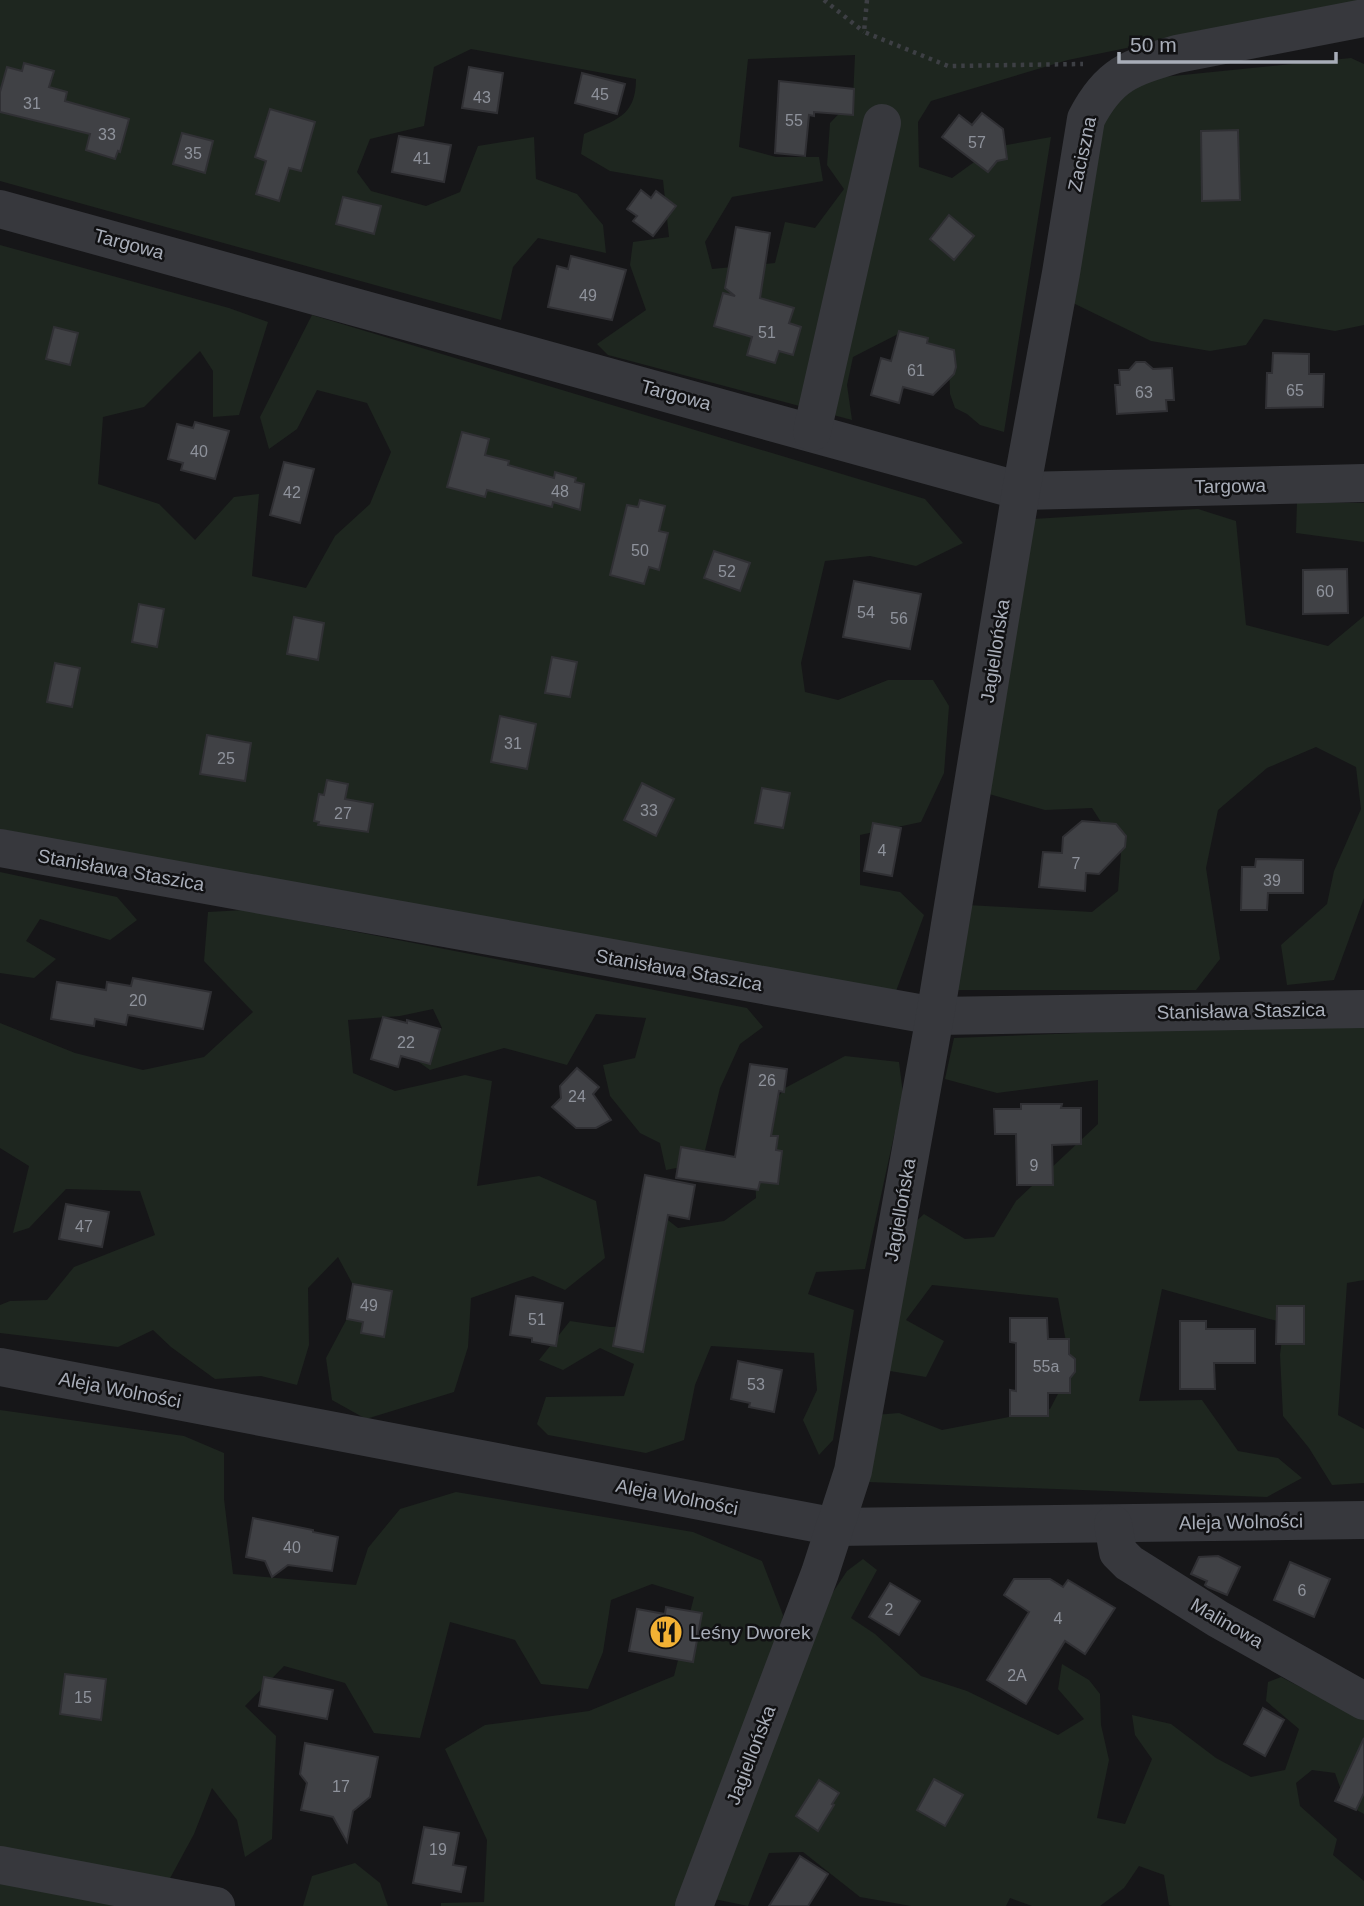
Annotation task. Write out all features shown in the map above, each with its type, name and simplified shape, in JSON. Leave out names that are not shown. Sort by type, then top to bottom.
[{"type":"street","name":"Zaciszna","points":[[1021,491],[1086,119],[1097,98],[1110,83],[1125,72],[1177,54],[1364,18]]},
{"type":"street","points":[[812,432],[882,123]]},
{"type":"street","name":"Targowa","points":[[0,209],[1021,491],[1364,483]]},
{"type":"street","name":"Jagiellońska","points":[[694,1906],[836,1527],[853,1471],[935,1016],[1021,491]]},
{"type":"street","name":"Stanisława Staszica","points":[[0,848],[935,1016],[1364,1009]]},
{"type":"street","name":"Aleja Wolności","points":[[0,1367],[836,1527],[1364,1520]]},
{"type":"street","name":"Malinowa","points":[[1113,1524],[1118,1552],[1129,1563],[1218,1619],[1364,1701]]},
{"type":"street","points":[[0,1865],[216,1906]]},
{"type":"path","points":[[824,0],[864,32],[948,66],[1094,64]]},
{"type":"path","points":[[864,32],[867,0]]},
{"type":"shaded area","points":[[0,0],[1361,0],[1068,60],[931,101],[918,122],[919,167],[952,178],[995,147],[1051,137],[1004,432],[980,425],[955,408],[950,394],[949,360],[900,333],[853,357],[847,385],[852,420],[608,355],[597,344],[646,310],[630,265],[633,242],[669,237],[663,180],[610,171],[581,154],[584,134],[622,116],[628,109],[635,92],[636,79],[471,49],[434,67],[424,126],[370,139],[357,172],[371,191],[426,206],[460,192],[478,146],[534,137],[536,179],[577,194],[603,225],[606,253],[538,238],[513,267],[501,320],[0,181]],"holes":[[[855,55],[853,99],[830,123],[827,165],[844,189],[815,228],[785,222],[775,263],[712,269],[705,242],[732,197],[823,181],[819,157],[776,157],[739,147],[748,59]]]},
{"type":"shaded area","points":[[1351,58],[1364,64],[1364,325],[1335,331],[1264,319],[1246,345],[1210,351],[1151,341],[1071,302],[1104,95],[1143,79]]},
{"type":"shaded area","points":[[0,245],[229,308],[268,322],[239,415],[213,417],[213,371],[200,351],[144,407],[103,417],[98,484],[159,504],[195,540],[234,497],[259,494],[252,576],[306,588],[335,536],[370,504],[391,452],[367,403],[317,390],[297,429],[269,449],[260,417],[312,315],[925,499],[963,543],[916,566],[870,556],[825,561],[801,663],[805,692],[838,700],[888,680],[933,680],[949,706],[944,773],[921,822],[860,835],[860,885],[900,892],[924,915],[895,994],[0,829]]},
{"type":"shaded area","points":[[1297,502],[1364,503],[1364,542],[1296,533]]},
{"type":"shaded area","points":[[1198,509],[1236,521],[1246,625],[1328,646],[1364,616],[1364,898],[1334,980],[1287,985],[1281,945],[1327,904],[1334,871],[1361,809],[1356,767],[1316,747],[1267,768],[1218,810],[1206,868],[1220,959],[1196,990],[957,990],[967,905],[1092,912],[1118,891],[1121,853],[1092,808],[1045,810],[989,794],[1033,519]]},
{"type":"shaded area","points":[[0,872],[117,897],[137,920],[110,940],[40,919],[26,941],[56,959],[34,978],[0,973]]},
{"type":"shaded area","points":[[244,910],[747,1008],[763,1027],[740,1044],[720,1088],[702,1163],[666,1170],[660,1143],[640,1133],[610,1096],[603,1065],[635,1058],[646,1018],[596,1014],[567,1065],[504,1048],[430,1070],[409,1055],[442,1028],[433,1009],[400,1016],[348,1020],[353,1073],[395,1091],[465,1075],[492,1081],[477,1186],[539,1176],[596,1201],[605,1258],[565,1290],[533,1276],[471,1298],[468,1347],[454,1392],[366,1419],[332,1400],[326,1358],[359,1296],[338,1257],[308,1288],[309,1345],[297,1385],[261,1376],[215,1379],[171,1347],[153,1330],[118,1347],[0,1333],[0,1305],[10,1301],[47,1300],[74,1267],[155,1235],[140,1191],[66,1189],[29,1228],[13,1233],[29,1166],[0,1148],[0,1023],[75,1053],[143,1070],[204,1057],[253,1012],[204,961],[208,912]]},
{"type":"shaded area","points":[[1364,1022],[1364,1280],[1347,1283],[1338,1415],[1364,1429],[1364,1483],[1332,1485],[1309,1448],[1283,1416],[1280,1355],[1284,1323],[1162,1289],[1139,1401],[1202,1400],[1238,1451],[1278,1458],[1302,1478],[1267,1497],[868,1482],[875,1415],[899,1413],[942,1430],[1050,1409],[1071,1369],[1058,1298],[932,1285],[906,1320],[944,1341],[926,1377],[884,1370],[909,1228],[924,1214],[965,1239],[994,1237],[1016,1201],[1098,1124],[1098,1080],[997,1093],[945,1079],[954,1038]]},
{"type":"shaded area","points":[[845,1056],[899,1062],[903,1094],[865,1269],[816,1272],[808,1294],[854,1310],[833,1440],[819,1455],[803,1420],[817,1390],[814,1353],[711,1346],[695,1385],[684,1440],[646,1453],[548,1435],[537,1424],[546,1397],[624,1396],[634,1364],[600,1348],[563,1370],[539,1360],[570,1321],[610,1327],[635,1326],[636,1215],[659,1213],[678,1228],[724,1221],[756,1198],[753,1118],[768,1110],[785,1088]]},
{"type":"shaded area","points":[[0,1410],[184,1436],[224,1453],[224,1499],[233,1574],[356,1585],[368,1548],[400,1509],[456,1492],[693,1532],[762,1561],[783,1615],[778,1646],[675,1906],[441,1906],[441,1903],[484,1902],[487,1840],[445,1749],[485,1725],[589,1711],[674,1676],[694,1597],[652,1584],[611,1600],[603,1652],[588,1689],[541,1684],[515,1640],[450,1622],[420,1738],[374,1733],[345,1683],[284,1666],[245,1706],[276,1736],[272,1839],[245,1857],[237,1820],[212,1788],[194,1834],[168,1882],[166,1906],[0,1906]]},
{"type":"shaded area","points":[[863,1559],[877,1570],[851,1618],[875,1634],[921,1676],[967,1691],[1058,1735],[1084,1719],[1058,1689],[1062,1664],[1089,1680],[1100,1694],[1101,1725],[1109,1760],[1097,1818],[1125,1824],[1152,1759],[1135,1735],[1132,1715],[1171,1724],[1216,1758],[1251,1777],[1285,1770],[1299,1729],[1266,1701],[1268,1682],[1281,1677],[1364,1720],[1364,1814],[1346,1804],[1335,1773],[1312,1770],[1296,1783],[1300,1806],[1337,1839],[1333,1855],[1364,1881],[1364,1906],[1172,1906],[1169,1905],[1164,1875],[1139,1866],[1124,1888],[1100,1906],[1032,1906],[1010,1898],[1006,1906],[911,1906],[860,1897],[803,1852],[769,1853],[748,1906],[709,1898],[827,1601],[847,1571]]},
{"type":"shaded area","points":[[355,1863],[380,1883],[388,1906],[303,1906],[312,1876]]},
{"type":"building","points":[[24,63],[54,71],[49,87],[67,92],[65,101],[129,119],[120,152],[118,151],[115,159],[86,150],[90,134],[0,112],[0,92],[7,67],[22,71]]},
{"type":"building","points":[[469,67],[503,73],[497,113],[462,108]]},
{"type":"building","points":[[582,73],[625,84],[617,114],[575,103]]},
{"type":"building","points":[[779,81],[854,89],[853,115],[814,112],[814,116],[809,115],[805,156],[775,153]]},
{"type":"building","points":[[270,109],[315,122],[301,171],[289,168],[279,201],[256,194],[266,161],[255,157]]},
{"type":"building","points":[[982,113],[1003,129],[1007,159],[997,161],[988,172],[942,137],[959,115],[972,125]]},
{"type":"building","points":[[1238,130],[1240,200],[1202,201],[1201,131]]},
{"type":"building","points":[[182,133],[213,141],[205,173],[173,164]]},
{"type":"building","points":[[399,136],[451,145],[444,182],[392,172]]},
{"type":"building","points":[[641,190],[651,198],[656,191],[676,206],[653,236],[633,221],[637,216],[627,209]]},
{"type":"building","points":[[343,197],[381,206],[374,234],[336,224]]},
{"type":"building","points":[[949,215],[974,236],[954,260],[930,239]]},
{"type":"building","points":[[736,227],[770,233],[760,298],[794,308],[789,323],[801,327],[793,355],[779,351],[775,363],[747,355],[752,337],[714,326],[723,293],[735,296],[725,288]]},
{"type":"building","points":[[571,256],[626,270],[612,320],[548,307],[557,266],[568,269]]},
{"type":"building","points":[[54,327],[78,333],[70,365],[46,359]]},
{"type":"building","points":[[899,331],[928,338],[927,343],[954,350],[954,374],[933,395],[903,387],[899,403],[871,395],[881,358],[891,361]]},
{"type":"building","points":[[1273,353],[1309,354],[1309,374],[1324,374],[1323,407],[1266,408],[1267,373],[1272,373]]},
{"type":"building","points":[[1136,362],[1145,362],[1153,369],[1172,368],[1174,400],[1166,400],[1167,411],[1117,414],[1115,385],[1120,385],[1119,370],[1129,370]]},
{"type":"building","points":[[195,422],[229,431],[215,479],[181,470],[183,463],[168,459],[177,424],[193,428]]},
{"type":"building","points":[[462,432],[489,439],[485,455],[509,461],[508,465],[554,478],[555,472],[576,478],[575,482],[584,484],[580,510],[553,502],[552,507],[487,490],[485,497],[447,487]]},
{"type":"building","points":[[284,462],[314,469],[300,523],[270,515]]},
{"type":"building","points":[[640,500],[665,506],[659,531],[668,533],[659,570],[649,567],[644,584],[610,575],[627,505],[638,507]]},
{"type":"building","points":[[714,551],[750,563],[740,591],[704,578]]},
{"type":"building","points":[[1347,569],[1348,613],[1303,614],[1303,570]]},
{"type":"building","points":[[854,581],[921,594],[910,649],[843,637]]},
{"type":"building","points":[[139,604],[164,609],[157,647],[132,642]]},
{"type":"building","points":[[294,617],[324,623],[318,660],[287,654]]},
{"type":"building","points":[[552,657],[577,662],[570,697],[545,693]]},
{"type":"building","points":[[55,663],[80,668],[72,707],[47,702]]},
{"type":"building","points":[[500,716],[536,724],[527,769],[491,762]]},
{"type":"building","points":[[207,735],[251,743],[245,781],[200,774]]},
{"type":"building","points":[[327,780],[348,784],[345,799],[373,804],[368,832],[318,825],[319,822],[314,821],[319,794],[324,795]]},
{"type":"building","points":[[642,783],[674,799],[656,836],[624,820]]},
{"type":"building","points":[[762,788],[790,793],[783,828],[755,823]]},
{"type":"building","points":[[1082,821],[1116,824],[1126,836],[1125,847],[1099,874],[1086,873],[1085,891],[1039,887],[1043,852],[1062,853],[1063,837]]},
{"type":"building","points":[[873,823],[901,828],[892,876],[864,871]]},
{"type":"building","points":[[1256,859],[1303,860],[1303,893],[1268,893],[1267,910],[1241,910],[1242,867],[1255,867]]},
{"type":"building","points":[[133,978],[211,992],[203,1029],[128,1015],[126,1025],[95,1019],[94,1026],[51,1019],[57,982],[106,990],[107,982],[131,986]]},
{"type":"building","points":[[383,1017],[440,1029],[430,1064],[401,1056],[398,1067],[371,1059]]},
{"type":"building","points":[[750,1064],[787,1069],[784,1092],[779,1091],[771,1136],[778,1136],[776,1150],[782,1151],[778,1184],[760,1182],[758,1190],[676,1178],[681,1147],[735,1157]]},
{"type":"building","points":[[577,1068],[599,1087],[593,1094],[611,1120],[596,1128],[576,1128],[552,1107],[561,1098],[560,1086]]},
{"type":"building","points":[[1021,1104],[1062,1104],[1061,1108],[1081,1108],[1081,1144],[1052,1145],[1053,1185],[1017,1185],[1016,1134],[995,1134],[994,1109],[1021,1109]]},
{"type":"building","points":[[645,1175],[695,1185],[689,1219],[668,1215],[643,1352],[613,1346]]},
{"type":"building","points":[[66,1204],[109,1212],[102,1247],[59,1239]]},
{"type":"building","points":[[353,1284],[392,1291],[384,1337],[361,1333],[363,1322],[347,1319]]},
{"type":"building","points":[[516,1296],[563,1303],[556,1346],[532,1342],[532,1338],[510,1335]]},
{"type":"building","points":[[1277,1306],[1304,1306],[1304,1344],[1276,1344]]},
{"type":"building","points":[[1010,1318],[1047,1318],[1048,1339],[1069,1339],[1069,1354],[1075,1359],[1075,1372],[1070,1378],[1070,1393],[1048,1393],[1048,1416],[1010,1416],[1010,1390],[1016,1391],[1016,1343],[1010,1342]]},
{"type":"building","points":[[1180,1321],[1206,1321],[1206,1329],[1255,1329],[1255,1363],[1214,1363],[1215,1389],[1180,1389]]},
{"type":"building","points":[[738,1361],[782,1370],[774,1412],[749,1407],[750,1403],[731,1399]]},
{"type":"building","points":[[253,1518],[338,1537],[332,1571],[288,1565],[272,1577],[265,1561],[246,1557]]},
{"type":"building","points":[[1218,1556],[1240,1567],[1227,1595],[1208,1587],[1205,1585],[1207,1581],[1191,1574],[1199,1557]]},
{"type":"building","points":[[1290,1562],[1330,1579],[1314,1617],[1274,1600]]},
{"type":"building","points":[[1014,1579],[1050,1579],[1063,1587],[1068,1580],[1115,1608],[1085,1654],[1065,1641],[1026,1704],[987,1680],[1029,1612],[1004,1595]]},
{"type":"building","points":[[890,1583],[920,1601],[899,1635],[869,1617]]},
{"type":"building","name":"Leśny Dworek","points":[[666,1607],[702,1613],[693,1662],[629,1651],[637,1609],[665,1614]]},
{"type":"building","points":[[65,1674],[106,1679],[101,1720],[60,1714]]},
{"type":"building","points":[[264,1677],[333,1690],[327,1719],[259,1706]]},
{"type":"building","points":[[1263,1708],[1284,1720],[1265,1756],[1244,1744]]},
{"type":"building","points":[[1364,1738],[1364,1793],[1356,1810],[1335,1801]]},
{"type":"building","points":[[305,1743],[378,1757],[370,1797],[353,1811],[347,1842],[333,1817],[301,1810],[307,1783],[300,1774]]},
{"type":"building","points":[[934,1779],[963,1795],[945,1826],[917,1810]]},
{"type":"building","points":[[819,1780],[839,1793],[818,1831],[796,1816]]},
{"type":"building","points":[[424,1827],[459,1833],[453,1865],[466,1867],[461,1892],[413,1883]]},
{"type":"building","points":[[800,1856],[828,1874],[808,1906],[769,1906]]},
{"type":"place","name":"Leśny Dworek","points":[[666,1632]]}]
